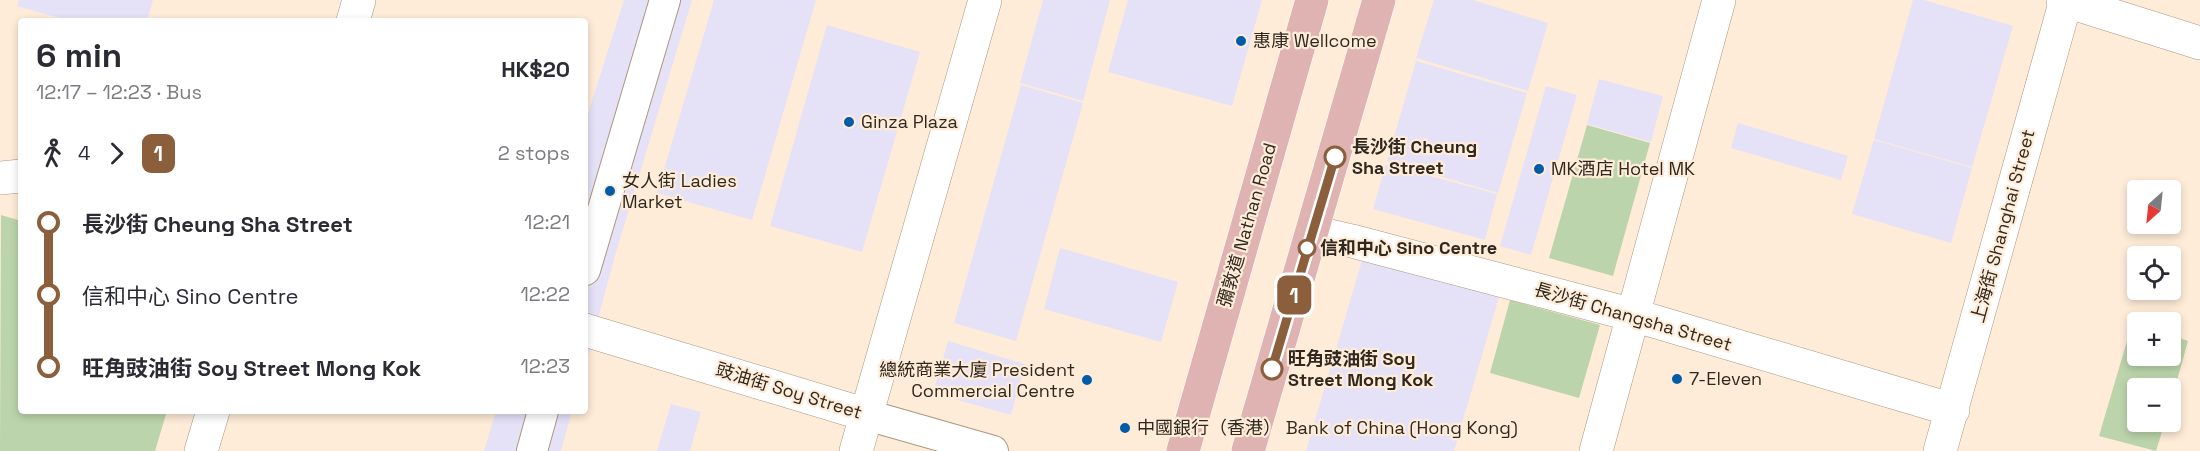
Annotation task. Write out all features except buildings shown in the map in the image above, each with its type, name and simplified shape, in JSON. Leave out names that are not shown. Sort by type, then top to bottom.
[{"type":"main road","name":"彌敦道 Nathan Road","points":[[1183,451],[1312,0]]},
{"type":"main road","points":[[1248,451],[1379,0]]},
{"type":"street","points":[[354,18],[359,0]]},
{"type":"street","points":[[588,260],[665,0]]},
{"type":"street","points":[[856,451],[985,0]]},
{"type":"street","points":[[1596,451],[1719,0]]},
{"type":"street","points":[[2065,0],[2200,43]]},
{"type":"street","name":"上海街 Shanghai Street","points":[[1940,451],[2065,0]]},
{"type":"street","points":[[0,178],[18,176]]},
{"type":"street","name":"長沙街 Changsha Street","points":[[1311,235],[1326,235],[1352,241],[1633,315],[1953,410]]},
{"type":"street","name":"豉油街 Soy Street","points":[[588,331],[993,451]]},
{"type":"street","points":[[201,451],[212,414]]},
{"type":"street","points":[[532,451],[542,414]]},
{"type":"shaded area","points":[[19,0],[153,0],[148,18],[59,18],[17,6]]},
{"type":"shaded area","name":"女人街 Ladies Market","points":[[624,0],[692,0],[614,259],[588,356],[588,114]]},
{"type":"shaded area","points":[[714,0],[816,0],[752,220],[657,193]]},
{"type":"shaded area","points":[[1043,0],[1110,0],[1083,101],[1020,83]]},
{"type":"shaded area","points":[[1128,0],[1262,0],[1232,106],[1108,72]]},
{"type":"shaded area","points":[[1434,0],[1473,0],[1548,23],[1528,91],[1416,58]]},
{"type":"shaded area","points":[[1913,0],[1924,0],[2013,26],[1972,167],[1874,139]]},
{"type":"shaded area","name":"Ginza Plaza","points":[[827,25],[920,52],[862,252],[770,226]]},
{"type":"shaded area","points":[[1416,61],[1527,93],[1498,193],[1387,161]]},
{"type":"shaded area","points":[[1599,79],[1663,96],[1651,142],[1587,124]]},
{"type":"shaded area","points":[[1021,85],[1083,103],[1016,341],[954,323]]},
{"type":"shaded area","name":"MK酒店 Hotel MK","points":[[1546,86],[1577,95],[1531,255],[1500,246]]},
{"type":"shaded area","points":[[1738,123],[1848,156],[1841,180],[1731,148]]},
{"type":"shaded area","points":[[1874,140],[1972,168],[1951,243],[1852,214]]},
{"type":"shaded area","points":[[1386,164],[1497,194],[1485,240],[1373,209]]},
{"type":"shaded area","points":[[1060,248],[1178,282],[1161,342],[1044,309]]},
{"type":"shaded area","points":[[1363,257],[1499,297],[1454,451],[1306,451]]},
{"type":"shaded area","points":[[948,341],[1025,364],[1011,415],[933,393]]},
{"type":"shaded area","points":[[671,404],[701,412],[690,451],[657,451]]},
{"type":"shaded area","points":[[495,414],[571,414],[561,451],[484,451]]},
{"type":"green space","points":[[1587,125],[1650,143],[1613,276],[1549,258]]},
{"type":"green space","points":[[1,215],[18,220],[18,414],[166,414],[155,451],[0,451]]},
{"type":"green space","points":[[1510,300],[1600,325],[1579,398],[1490,373]]},
{"type":"green space","points":[[2181,339],[2188,341],[2178,378],[2127,378],[2127,432],[2162,432],[2156,451],[2099,436],[2127,341],[2127,366],[2181,366]]},
{"type":"bus line","name":"1","points":[[1272,369],[1335,157]]},
{"type":"place","name":"惠康 Wellcome","points":[[1241,41]]},
{"type":"place","name":"Ginza Plaza","points":[[849,122]]},
{"type":"place","name":"長沙街 Cheung Sha Street","points":[[1335,157]]},
{"type":"place","name":"MK酒店 Hotel MK","points":[[1539,169]]},
{"type":"place","name":"女人街 Ladies Market","points":[[610,191]]},
{"type":"place","name":"信和中心 Sino Centre","points":[[1307,248]]},
{"type":"place","name":"旺角豉油街 Soy Street Mong Kok","points":[[1272,369]]},
{"type":"place","name":"7-Eleven","points":[[1677,379]]},
{"type":"place","name":"總統商業大廈 President Commercial Centre","points":[[1087,380]]},
{"type":"place","name":"中國銀行（香港） Bank of China (Hong Kong)","points":[[1125,428]]}]
